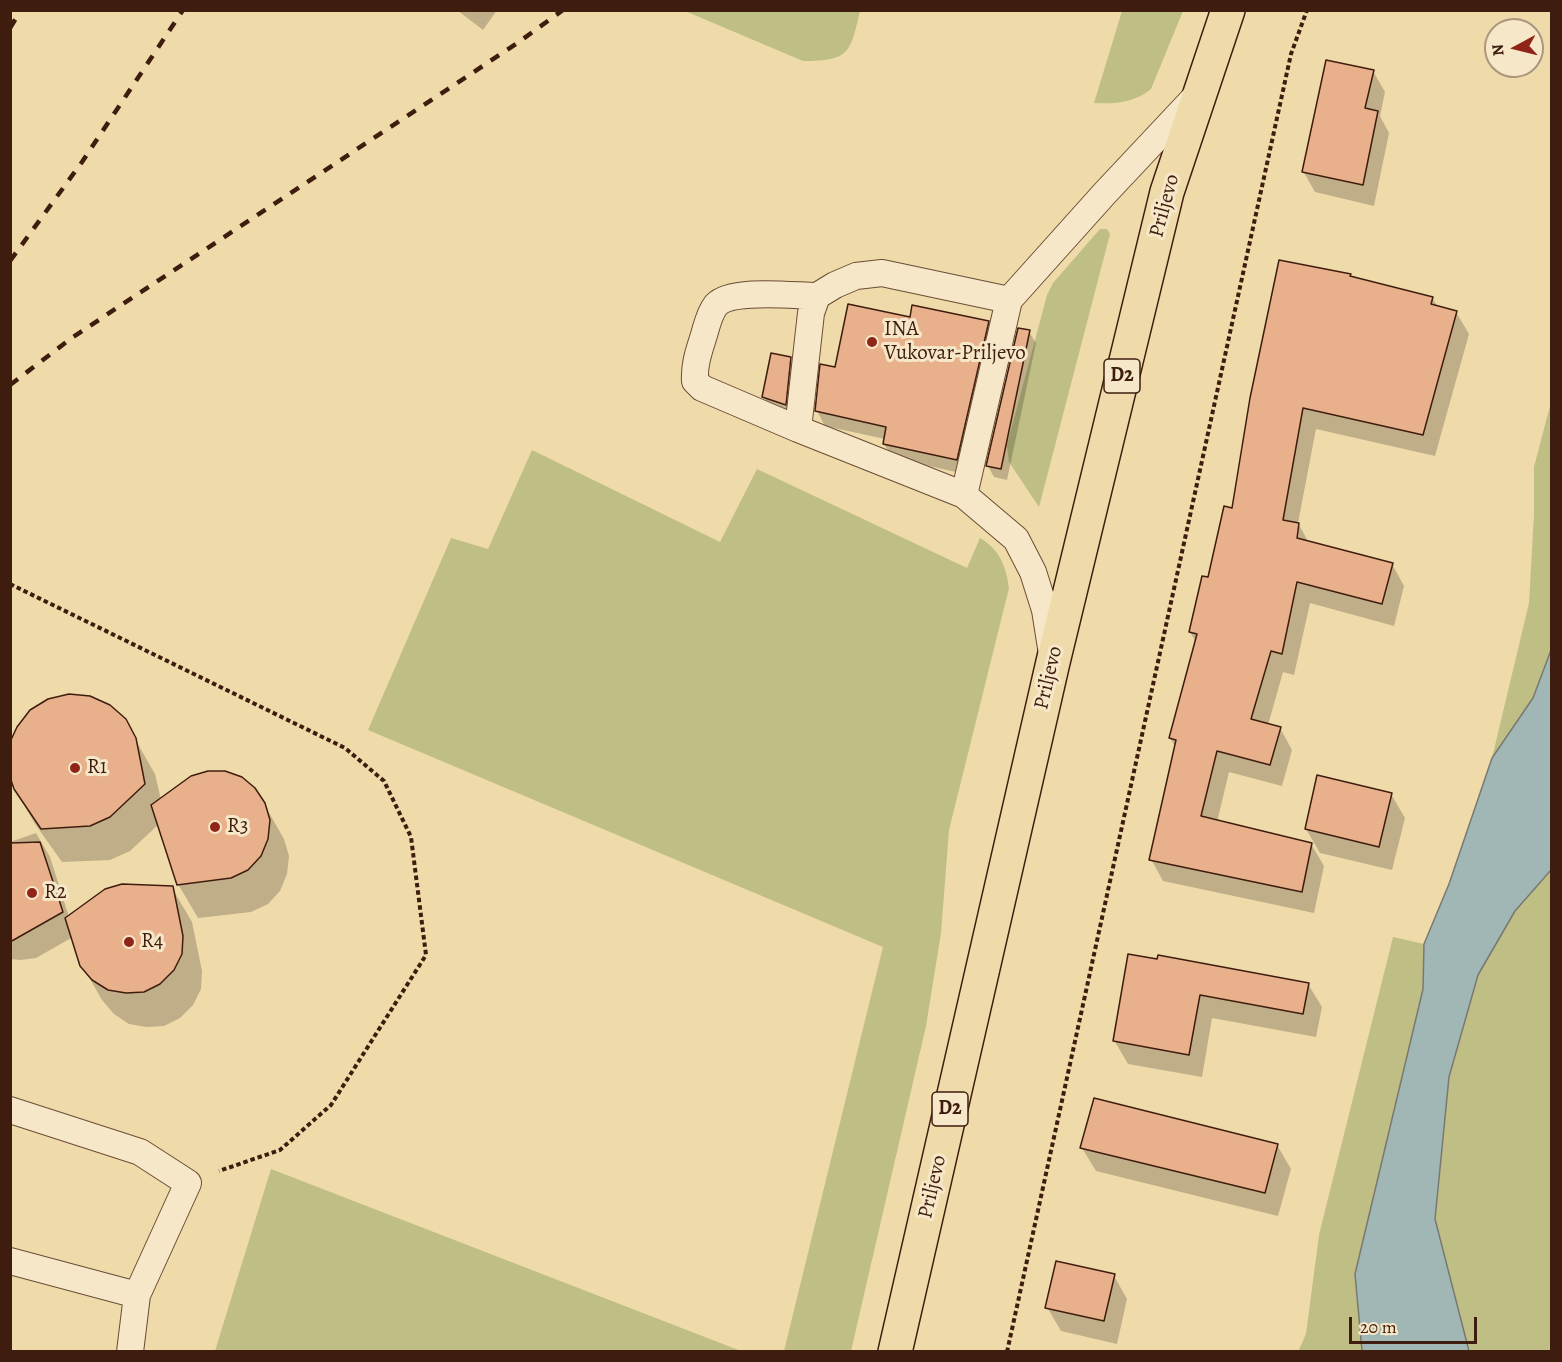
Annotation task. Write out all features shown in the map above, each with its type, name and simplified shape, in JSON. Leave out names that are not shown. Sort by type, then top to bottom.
[{"type":"main road","name":"Priljevo","points":[[895,1352],[1053,662],[1167,192],[1228,10]]},
{"type":"lane","points":[[964,495],[1009,300],[1200,92]]},
{"type":"lane","points":[[1009,300],[882,273],[856,276],[817,296],[745,295],[731,297],[718,303],[710,316],[694,366],[695,381],[702,388],[798,429],[964,495],[1016,539],[1033,572],[1045,610],[1053,662]]},
{"type":"lane","points":[[798,429],[811,313],[817,296]]},
{"type":"lane","points":[[10,1110],[140,1152],[188,1183],[137,1294],[130,1352]]},
{"type":"lane","points":[[10,1261],[137,1294]]},
{"type":"path","points":[[1006,1352],[1291,54],[1307,10]]},
{"type":"path","points":[[10,584],[345,748],[384,781],[411,837],[426,955],[331,1105],[280,1149],[188,1183]]},
{"type":"shaded area","points":[[685,11],[860,11],[853,37],[845,52],[830,59],[803,61]]},
{"type":"shaded area","points":[[1122,11],[1183,11],[1151,89],[1145,94],[1124,102],[1094,103]]},
{"type":"shaded area","points":[[1100,229],[1107,229],[1110,234],[1039,507],[1009,462],[1007,445],[1047,295],[1053,283]]},
{"type":"shaded area","points":[[1551,402],[1551,1351],[1298,1352],[1306,1334],[1319,1235],[1393,937],[1424,944],[1449,884],[1492,758],[1529,603],[1534,467]]},
{"type":"shaded area","points":[[532,450],[720,542],[757,469],[967,568],[980,538],[993,548],[1004,566],[1009,588],[949,830],[941,933],[926,1026],[851,1351],[784,1351],[883,947],[368,730],[451,538],[488,549]]},
{"type":"shaded area","points":[[271,1169],[741,1351],[215,1351]]},
{"type":"water","points":[[1551,650],[1551,870],[1515,911],[1478,975],[1449,1077],[1435,1219],[1469,1351],[1362,1351],[1355,1274],[1423,989],[1424,944],[1449,884],[1492,758],[1533,698]]},
{"type":"building","points":[[1326,60],[1374,70],[1365,108],[1378,111],[1363,185],[1302,172]]},
{"type":"building","points":[[1279,260],[1351,274],[1350,276],[1433,297],[1431,304],[1457,311],[1423,435],[1303,408],[1283,520],[1299,523],[1297,538],[1393,563],[1382,604],[1297,582],[1282,654],[1271,651],[1251,719],[1281,727],[1270,765],[1217,751],[1201,816],[1312,843],[1302,892],[1149,860],[1176,740],[1169,738],[1197,634],[1189,632],[1202,576],[1208,577],[1224,506],[1232,508],[1250,398]]},
{"type":"building","points":[[848,304],[910,317],[912,305],[989,321],[957,460],[883,444],[886,427],[815,411],[820,364],[835,367]]},
{"type":"building","points":[[1018,328],[1030,330],[1001,469],[986,466]]},
{"type":"building","points":[[771,353],[791,357],[786,405],[762,397]]},
{"type":"building","name":"R1","points":[[69,694],[90,696],[110,705],[126,719],[136,738],[145,784],[110,817],[90,826],[41,829],[14,789],[10,777],[10,742],[17,727],[30,710],[48,699]]},
{"type":"building","name":"R3","points":[[208,771],[225,771],[242,777],[255,788],[265,803],[270,820],[268,839],[261,856],[248,870],[231,878],[177,885],[151,805],[191,776]]},
{"type":"building","points":[[1317,775],[1392,793],[1379,847],[1305,829]]},
{"type":"building","name":"R2","points":[[40,842],[63,912],[10,942],[10,843]]},
{"type":"building","name":"R4","points":[[122,884],[173,886],[183,936],[182,954],[174,970],[160,984],[144,992],[126,993],[108,990],[92,980],[80,966],[65,918],[105,889]]},
{"type":"building","points":[[1128,954],[1157,959],[1158,955],[1309,983],[1303,1014],[1200,995],[1189,1055],[1113,1041]]},
{"type":"building","points":[[1094,1098],[1278,1144],[1265,1193],[1080,1148]]},
{"type":"building","points":[[1056,1261],[1115,1274],[1104,1321],[1045,1308]]},
{"type":"railway","points":[[10,28],[21,10]]},
{"type":"railway","points":[[10,261],[82,162],[183,10]]},
{"type":"railway","points":[[10,385],[73,337],[516,44],[563,10]]},
{"type":"place","name":"INA Vukovar-Priljevo","points":[[872,342]]},
{"type":"place","name":"R1","points":[[75,768]]},
{"type":"place","name":"R3","points":[[215,827]]},
{"type":"place","name":"R2","points":[[32,893]]},
{"type":"place","name":"R4","points":[[129,942]]}]
